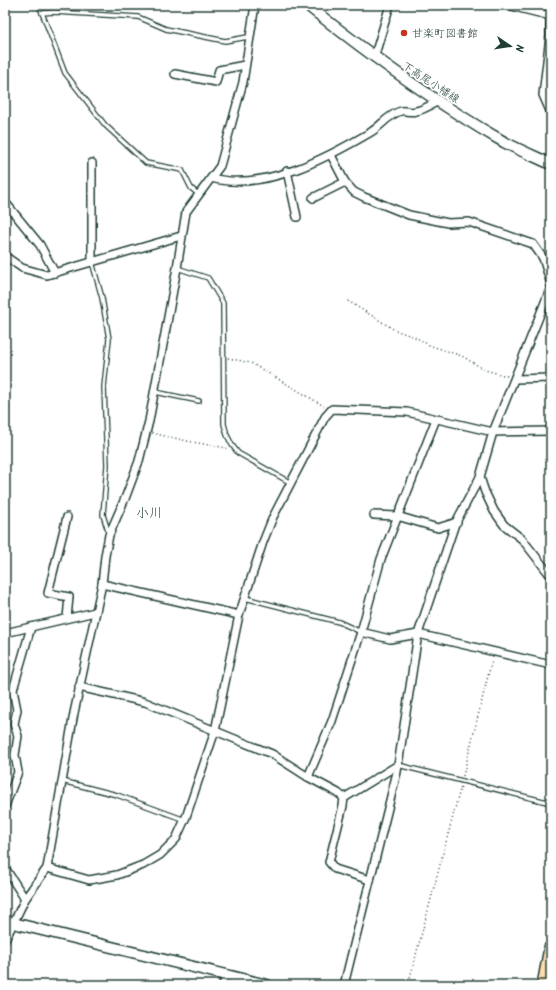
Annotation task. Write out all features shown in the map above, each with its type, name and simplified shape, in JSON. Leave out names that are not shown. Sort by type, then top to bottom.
[{"type":"highway","points":[[544,985],[551,948]]},
{"type":"main road","name":"下高尾小幡線","points":[[307,5],[374,58],[438,101],[505,143],[551,164]]},
{"type":"main road","points":[[9,922],[267,985]]},
{"type":"street","points":[[5,940],[9,922],[47,868],[79,686],[102,584],[109,535],[139,462],[147,431],[178,268],[181,236],[186,212],[220,166],[228,141],[242,82],[254,5]]},
{"type":"street","points":[[374,58],[390,5]]},
{"type":"street","points":[[507,5],[550,16]]},
{"type":"street","points":[[550,5],[550,36],[543,95],[551,113]]},
{"type":"street","points":[[175,74],[216,82],[219,70],[245,65]]},
{"type":"street","points":[[211,178],[220,181],[256,181],[287,171],[331,155],[377,129],[388,118],[401,111],[416,112],[438,101]]},
{"type":"street","points":[[331,155],[345,182],[354,192],[364,197],[409,215],[448,223],[468,222],[533,244],[543,258],[551,284]]},
{"type":"street","points":[[92,164],[92,262]]},
{"type":"street","points":[[287,171],[297,217]]},
{"type":"street","points":[[313,198],[345,182]]},
{"type":"street","points":[[5,202],[40,245],[55,272]]},
{"type":"street","points":[[5,256],[22,268],[35,273],[47,275],[181,236]]},
{"type":"street","points":[[344,985],[398,765],[418,634],[456,522],[480,476],[493,432],[550,290]]},
{"type":"street","points":[[515,379],[551,378]]},
{"type":"street","points":[[47,868],[88,880],[117,875],[143,865],[160,855],[176,839],[185,820],[215,731],[239,615],[267,531],[325,417],[332,409],[341,408],[407,412],[493,432],[551,431]]},
{"type":"street","points":[[308,778],[332,721],[362,632],[381,559],[436,419]]},
{"type":"street","points":[[480,476],[485,492],[494,511],[504,525],[522,539],[551,576]]},
{"type":"street","points":[[374,515],[397,516],[438,528],[456,522]]},
{"type":"street","points":[[67,517],[48,593],[69,597],[67,618]]},
{"type":"street","points":[[102,584],[239,615]]},
{"type":"street","points":[[5,633],[95,612]]},
{"type":"street","points":[[5,806],[18,772],[15,755],[18,736],[14,724],[17,710],[13,690],[30,627]]},
{"type":"street","points":[[362,632],[390,639],[418,634],[551,665]]},
{"type":"street","points":[[79,686],[145,702],[272,754],[308,778],[338,793],[344,798]]},
{"type":"street","points":[[370,880],[335,869],[329,862],[344,798],[398,765]]},
{"type":"street","points":[[5,868],[25,899]]},
{"type":"street","points":[[223,985],[226,975]]},
{"type":"lane","points":[[39,5],[65,73],[105,125],[146,163],[182,170],[191,188],[198,194]]},
{"type":"lane","points":[[42,13],[54,12],[138,16],[166,30],[224,41],[248,37]]},
{"type":"lane","points":[[92,262],[102,298],[109,339],[104,388],[107,464],[103,515],[109,535]]},
{"type":"lane","points":[[178,268],[208,278],[223,303],[224,424],[234,447],[246,458],[291,483]]},
{"type":"lane","points":[[154,392],[199,401]]},
{"type":"lane","points":[[245,598],[339,622],[362,632]]},
{"type":"lane","points":[[398,765],[551,803]]},
{"type":"lane","points":[[62,780],[117,795],[185,820]]},
{"type":"path","points":[[348,301],[396,330],[417,338],[429,345],[462,356],[485,370],[515,379]]},
{"type":"path","points":[[224,358],[250,363],[302,391],[326,406],[330,411]]},
{"type":"path","points":[[147,431],[187,441],[234,447]]},
{"type":"path","points":[[408,985],[462,781],[494,651]]},
{"type":"place","name":"甘楽町図書館","points":[[404,33]]},
{"type":"district","name":"小川","points":[[149,512]]}]
